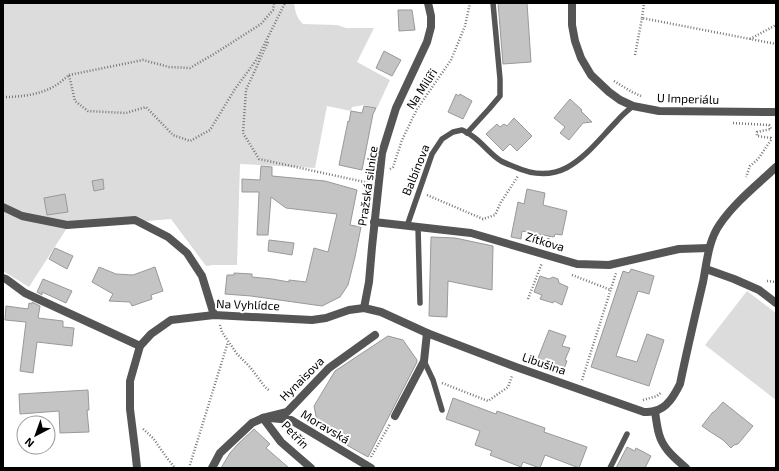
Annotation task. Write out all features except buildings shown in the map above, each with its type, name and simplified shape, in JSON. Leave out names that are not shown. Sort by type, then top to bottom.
[{"type":"street","name":"Pražská silnice","points":[[364,308],[369,282],[382,153],[396,108],[427,42],[431,27],[431,16],[428,3]]},
{"type":"street","name":"U Imperiálu","points":[[572,3],[572,25],[575,41],[581,58],[591,75],[609,92],[633,106],[659,112],[776,112]]},
{"type":"street","points":[[686,468],[670,455],[663,444],[659,434],[655,412],[663,408],[669,402],[680,384],[706,269],[709,248],[713,236],[720,224],[742,198],[776,167]]},
{"type":"street","points":[[3,207],[22,216],[67,225],[135,220],[168,237],[187,253],[202,276],[214,314]]},
{"type":"street","name":"Zítkova","points":[[374,222],[471,233],[578,264],[609,265],[679,249],[709,248]]},
{"type":"street","points":[[706,269],[759,290],[776,303]]},
{"type":"street","points":[[3,278],[6,278],[25,293],[140,346]]},
{"type":"street","name":"Na Vyhlídce","points":[[137,468],[130,409],[130,381],[140,346],[151,334],[171,320],[214,314],[312,320],[326,318],[349,310],[364,308]]},
{"type":"street","name":"Libušina","points":[[364,308],[381,312],[427,333],[644,412],[655,412]]},
{"type":"street","points":[[395,416],[424,361],[427,333]]},
{"type":"street","name":"Hynaisova","points":[[212,468],[220,453],[252,423],[263,418],[287,412],[329,368],[375,335]]},
{"type":"street","name":"Moravská","points":[[263,418],[291,420],[369,466]]},
{"type":"street","name":"Petřín","points":[[263,418],[281,442],[311,468]]},
{"type":"lane","points":[[493,3],[500,79],[500,96],[467,133],[474,137],[500,161],[526,172],[540,174],[562,170],[582,158],[618,119],[633,106]]},
{"type":"lane","name":"Balbínova","points":[[407,226],[432,154],[442,139],[453,132],[462,130],[467,133]]},
{"type":"lane","points":[[418,227],[420,303]]},
{"type":"lane","points":[[424,361],[433,380],[442,410]]},
{"type":"lane","points":[[610,468],[627,434]]},
{"type":"path","points":[[3,97],[30,95],[42,92],[53,87],[69,75],[143,60],[169,67],[190,68],[261,24],[273,10],[274,3]]},
{"type":"path","name":"Na Milíři","points":[[379,178],[393,167],[402,140],[418,109],[451,60],[465,26],[470,3]]},
{"type":"path","points":[[636,55],[644,3]]},
{"type":"path","points":[[69,75],[75,102],[88,110],[126,113],[146,106],[173,135],[190,141],[210,130],[235,89],[257,59],[284,4]]},
{"type":"path","points":[[284,4],[246,90],[243,134],[259,158],[369,183]]},
{"type":"path","points":[[642,18],[776,44]]},
{"type":"path","points":[[749,39],[776,25]]},
{"type":"path","points":[[614,81],[632,92],[646,98]]},
{"type":"path","points":[[730,123],[769,125],[771,129],[757,132],[757,136],[771,138],[771,140],[758,159],[750,166],[746,177]]},
{"type":"path","points":[[419,191],[483,219],[495,215],[501,202],[516,179]]},
{"type":"path","points":[[528,299],[545,254],[549,236]]},
{"type":"path","points":[[542,263],[549,265]]},
{"type":"path","points":[[576,378],[582,380],[617,270]]},
{"type":"path","points":[[570,274],[611,290]]},
{"type":"path","points":[[767,282],[776,282]]},
{"type":"path","points":[[220,325],[222,332],[237,354],[270,391]]},
{"type":"path","points":[[189,468],[228,342]]},
{"type":"path","points":[[433,380],[488,401],[508,388],[516,366]]},
{"type":"path","points":[[640,400],[657,396],[664,391]]},
{"type":"path","points":[[369,466],[395,416]]},
{"type":"path","points":[[143,429],[153,438],[175,468]]},
{"type":"shaded area","points":[[3,3],[294,3],[297,15],[303,24],[337,25],[346,28],[374,28],[357,62],[390,80],[377,108],[364,105],[352,107],[351,111],[327,106],[315,168],[240,164],[237,265],[206,266],[171,219],[67,228],[29,287],[3,271]]},
{"type":"shaded area","points":[[747,291],[776,313],[776,400],[705,345]]}]
